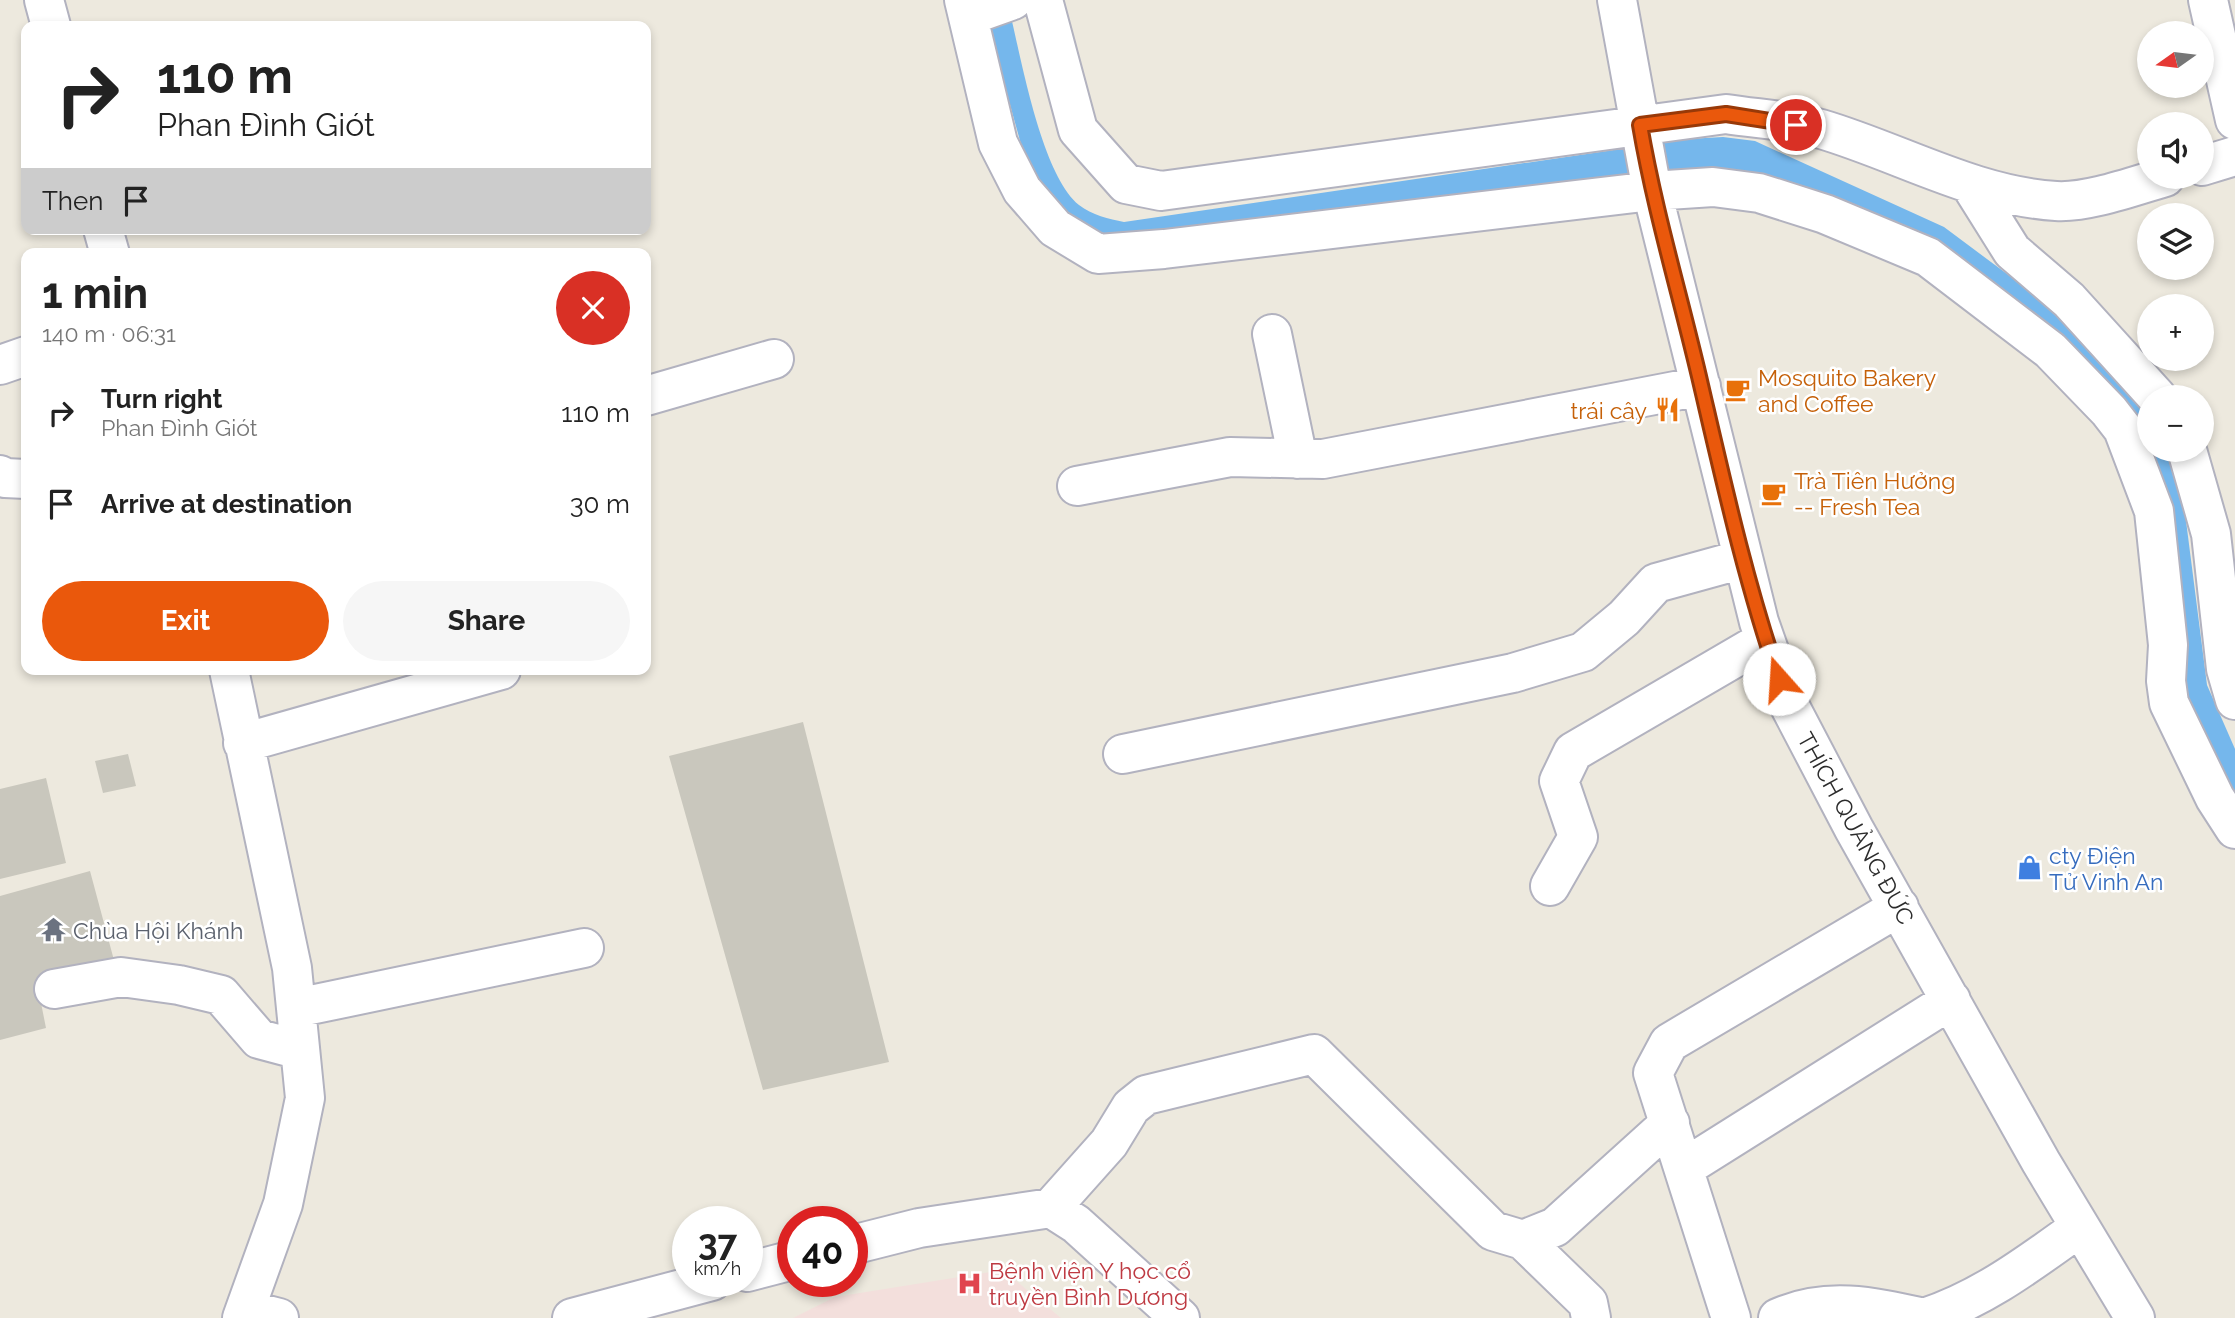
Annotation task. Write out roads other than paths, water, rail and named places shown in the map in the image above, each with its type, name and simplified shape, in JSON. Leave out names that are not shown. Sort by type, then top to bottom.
[{"type":"street","points":[[44,0],[50,21]]},
{"type":"street","points":[[1013,0],[966,8],[998,142],[1022,190],[1055,228],[1098,254],[1164,249],[1651,187],[1713,187],[1759,193],[1825,214],[1928,257],[2050,349],[2078,344],[2139,385]]},
{"type":"street","points":[[1043,0],[1077,130],[1126,184],[1160,191],[1641,129],[1726,114],[1820,128],[1917,161],[1970,184],[2057,201],[2137,186]]},
{"type":"street","name":"THÍCH QUẢNG ĐỨC","points":[[1617,0],[1651,187],[1743,559],[1765,639],[1786,699],[1951,1000],[2135,1318]]},
{"type":"street","points":[[2208,0],[2235,120]]},
{"type":"street","points":[[2214,162],[2235,156]]},
{"type":"street","points":[[1970,184],[2012,251],[2069,300],[2078,344],[2123,429],[2154,511],[2162,577],[2169,703],[2215,798],[2235,829]]},
{"type":"street","points":[[1272,334],[1298,459]]},
{"type":"street","points":[[0,365],[21,358]]},
{"type":"street","points":[[651,395],[774,359]]},
{"type":"street","points":[[1077,485],[1230,457],[1323,459],[1701,386]]},
{"type":"street","points":[[2190,462],[2211,534],[2226,669],[2235,701]]},
{"type":"street","points":[[0,475],[21,479]]},
{"type":"street","points":[[1123,754],[1513,673],[1583,652],[1623,618],[1656,583],[1743,559]]},
{"type":"street","points":[[1550,886],[1578,837],[1559,781],[1573,752],[1765,639]]},
{"type":"street","points":[[230,675],[292,968],[305,1098],[256,1315]]},
{"type":"street","points":[[243,743],[483,675]]},
{"type":"street","points":[[1731,1318],[1653,1073],[1669,1043],[1899,907]]},
{"type":"street","points":[[296,1008],[584,948]]},
{"type":"street","points":[[54,989],[121,977],[179,985],[221,995],[259,1039],[300,1050]]},
{"type":"street","points":[[1684,1168],[1951,1000]]},
{"type":"street","points":[[868,1241],[919,1227],[1051,1208],[1109,1143],[1131,1107],[1146,1095],[1314,1054],[1493,1231],[1523,1240],[1588,1303],[1591,1318]]},
{"type":"street","points":[[1523,1240],[1555,1227],[1670,1123]]},
{"type":"street","points":[[1051,1208],[1076,1224],[1180,1318]]},
{"type":"street","points":[[1778,1318],[1828,1304],[1864,1305],[1924,1318],[1954,1308],[2006,1279],[2080,1227]]},
{"type":"street","points":[[572,1318],[672,1292]]},
{"type":"water","points":[[981,0],[1007,0],[1033,110],[1053,167],[1065,189],[1084,208],[1124,222],[1688,139],[1723,137],[1755,141],[1944,227],[2058,312],[2137,396],[2137,462],[2170,462],[2185,513],[2207,685],[2235,749],[2235,816],[2187,710],[2162,517],[2093,373],[1750,174],[1117,246],[1064,222],[1027,166]]},
{"type":"place","name":"Mosquito Bakery and Coffee","points":[[1738,390]]},
{"type":"place","name":"trái cây","points":[[1667,410]]},
{"type":"place","name":"Trà Tiên Hưởng -- Fresh Tea","points":[[1774,493]]},
{"type":"place","name":"cty Điện Tử Vinh An","points":[[2029,868]]},
{"type":"place","name":"Chùa Hội Khánh","points":[[53,930]]},
{"type":"place","name":"Bệnh viện Y học cổ truyền Bình Dương","points":[[969,1283]]}]
